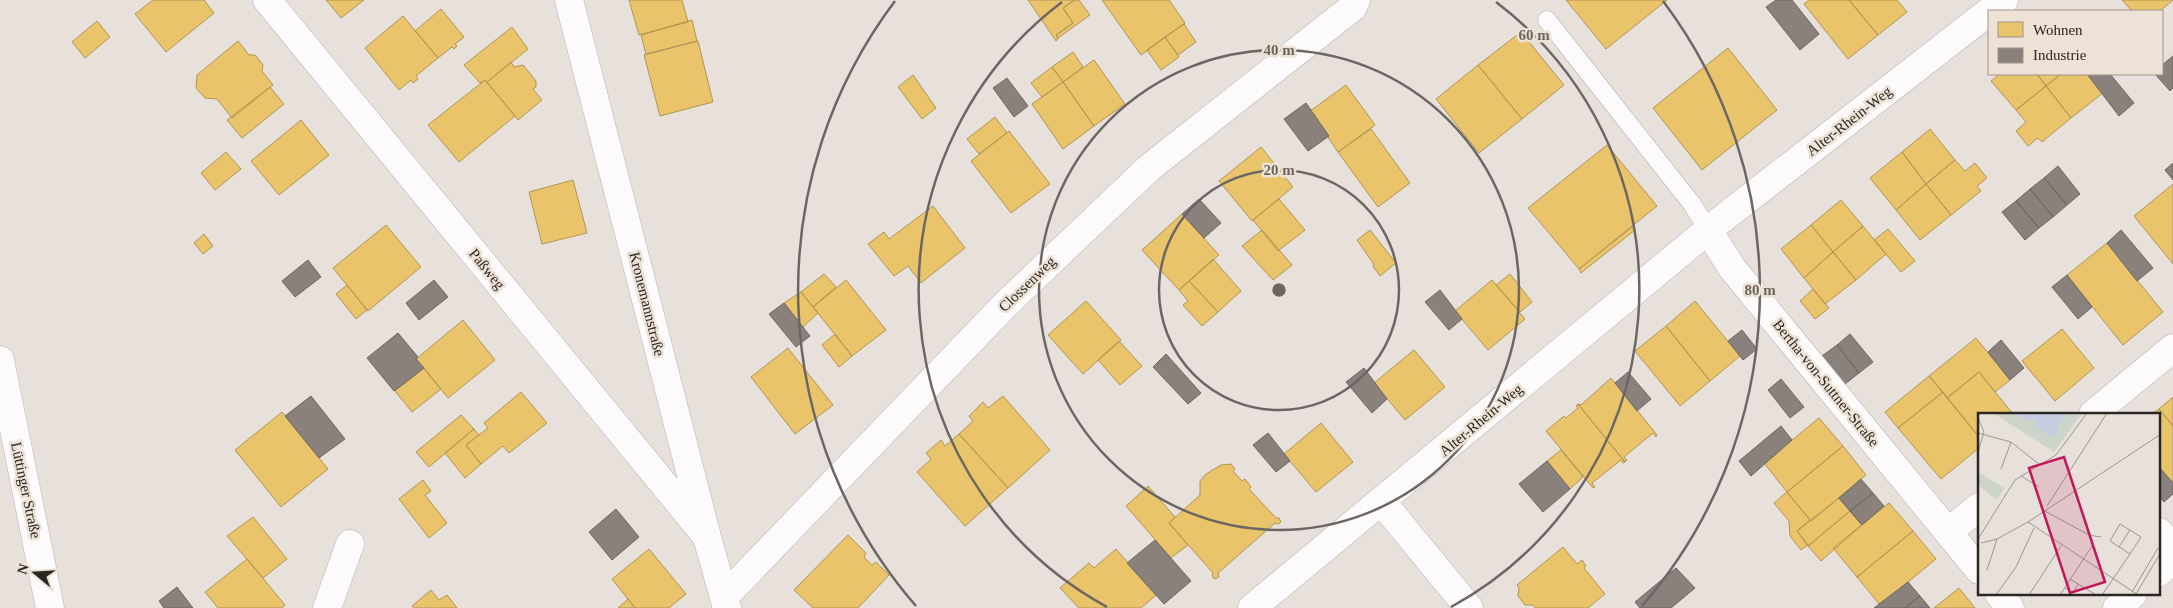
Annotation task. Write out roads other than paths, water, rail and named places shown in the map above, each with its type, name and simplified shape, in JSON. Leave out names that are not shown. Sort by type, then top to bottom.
[{"type":"street","name":"Paßweg","points":[[267,0],[707,537]]},
{"type":"street","name":"Kronemannstraße","points":[[569,0],[707,537],[726,602]]},
{"type":"street","name":"Clossenweg","points":[[726,602],[1006,304],[1149,168],[1352,7],[1356,0]]},
{"type":"street","name":"Alter-Rhein-Weg","points":[[1991,10],[2004,0]]},
{"type":"street","name":"Alter-Rhein-Weg","points":[[1252,608],[1708,230],[1988,12]]},
{"type":"street","name":"Bertha-von-Suttner-Straße","points":[[1708,230],[1738,275],[1978,569]]},
{"type":"street","points":[[2094,413],[2173,348]]},
{"type":"street","name":"Lüttinger Straße","points":[[0,360],[7,432],[50,608]]},
{"type":"street","points":[[1382,502],[1469,608]]},
{"type":"street","points":[[1948,532],[1978,507]]},
{"type":"street","points":[[2160,533],[2173,549]]},
{"type":"street","points":[[327,608],[350,544]]},
{"type":"street","points":[[2160,571],[2173,560]]},
{"type":"street","points":[[2001,596],[2010,608]]},
{"type":"street","points":[[2117,608],[2131,596]]},
{"type":"lane","points":[[1547,20],[1692,204],[1708,230]]}]
